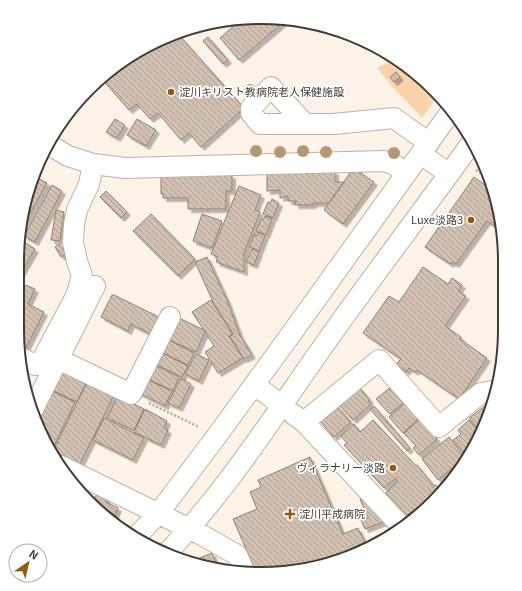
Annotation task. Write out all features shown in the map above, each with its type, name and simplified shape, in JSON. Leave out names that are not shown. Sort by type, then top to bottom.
[{"type":"street","points":[[139,533],[158,514],[290,337],[448,116]]},
{"type":"street","points":[[304,124],[334,124],[394,118],[449,174]]},
{"type":"street","points":[[53,147],[68,156],[93,164],[125,168],[384,161],[393,164],[406,174]]},
{"type":"street","points":[[171,549],[293,414],[344,318],[469,147]]},
{"type":"street","points":[[26,360],[35,365],[40,364],[76,296],[82,276],[76,261],[73,242],[74,225],[77,210],[89,184],[93,164]]},
{"type":"street","points":[[36,403],[95,286]]},
{"type":"street","points":[[58,359],[130,394],[170,318]]},
{"type":"street","points":[[293,414],[379,360],[439,427],[481,393],[490,391]]},
{"type":"street","points":[[29,377],[45,385]]},
{"type":"street","points":[[254,384],[293,414],[398,523]]},
{"type":"street","points":[[71,471],[189,530],[202,535],[237,555],[242,566]]},
{"type":"path","points":[[472,168],[481,174]]},
{"type":"path","points":[[130,394],[203,429],[216,437]]},
{"type":"shaded area","points":[[389,61],[429,93],[435,100],[422,118],[392,86],[377,68]]},
{"type":"building","points":[[261,24],[280,25],[239,60],[220,38],[234,26]]},
{"type":"building","points":[[208,37],[228,60],[223,64],[203,41]]},
{"type":"building","name":"淀川キリスト教病院老人保健施設","points":[[182,38],[244,108],[201,147],[189,133],[181,140],[158,113],[150,119],[137,104],[129,110],[105,83],[129,64],[156,48]]},
{"type":"building","points":[[396,72],[400,77],[394,82],[390,77]]},
{"type":"building","points":[[115,119],[125,125],[117,138],[106,132]]},
{"type":"building","points":[[137,119],[156,130],[146,146],[127,135]]},
{"type":"building","points":[[335,171],[335,182],[344,182],[329,203],[295,205],[296,201],[288,201],[288,196],[280,198],[280,190],[267,191],[267,174]]},
{"type":"building","points":[[358,171],[374,182],[343,224],[324,210],[350,173]]},
{"type":"building","points":[[232,175],[232,191],[226,191],[226,209],[188,209],[188,198],[163,198],[163,194],[161,194],[161,176]]},
{"type":"building","name":"Luxe淡路3","points":[[474,177],[485,185],[490,200],[494,226],[487,221],[456,264],[452,262],[450,264],[425,247]]},
{"type":"building","points":[[39,179],[47,183],[29,216]]},
{"type":"building","points":[[52,185],[62,191],[35,242],[26,237],[26,233]]},
{"type":"building","points":[[239,186],[261,195],[255,210],[260,212],[244,253],[244,272],[216,262],[218,257],[211,254]]},
{"type":"building","points":[[106,191],[127,212],[121,218],[100,197]]},
{"type":"building","points":[[272,199],[279,203],[273,218],[263,214],[268,202],[270,203]]},
{"type":"building","points":[[56,210],[64,212],[60,241],[51,240]]},
{"type":"building","points":[[151,214],[195,259],[178,276],[133,231]]},
{"type":"building","points":[[202,214],[222,221],[212,248],[193,241]]},
{"type":"building","points":[[265,216],[272,219],[266,235],[256,231],[261,219],[263,220]]},
{"type":"building","points":[[258,232],[265,236],[259,251],[249,247],[254,235],[257,236]]},
{"type":"building","points":[[25,243],[35,249],[24,268]]},
{"type":"building","points":[[59,244],[66,254],[61,257],[55,247]]},
{"type":"building","points":[[252,249],[259,252],[254,265],[246,262]]},
{"type":"building","points":[[207,257],[227,300],[240,335],[252,355],[244,359],[230,337],[233,334],[215,306],[195,262]]},
{"type":"building","points":[[423,267],[448,284],[452,278],[462,285],[458,291],[466,296],[445,326],[461,337],[460,339],[487,358],[459,399],[417,370],[415,372],[409,368],[406,372],[396,364],[401,359],[363,333],[389,296],[399,302]]},
{"type":"building","points":[[26,285],[35,289],[28,304],[44,312],[26,348],[24,330],[24,289]]},
{"type":"building","points":[[112,295],[157,316],[159,318],[154,330],[152,330],[150,334],[131,324],[128,331],[101,317]]},
{"type":"building","points":[[211,300],[233,334],[229,336],[243,358],[218,373],[205,352],[214,346],[192,312]]},
{"type":"building","points":[[179,318],[204,330],[205,332],[196,352],[169,340]]},
{"type":"building","points":[[169,340],[194,353],[188,365],[163,353]]},
{"type":"building","points":[[161,352],[188,366],[182,377],[155,364]]},
{"type":"building","points":[[196,354],[209,360],[199,381],[185,374]]},
{"type":"building","points":[[155,365],[179,377],[173,391],[148,379]]},
{"type":"building","points":[[66,372],[87,382],[77,402],[52,390],[60,373]]},
{"type":"building","points":[[181,378],[191,384],[179,408],[168,403]]},
{"type":"building","points":[[146,379],[172,391],[165,406],[139,393]]},
{"type":"building","points":[[87,382],[114,395],[80,464],[60,454],[55,447]]},
{"type":"building","points":[[391,387],[404,402],[390,414],[376,399]]},
{"type":"building","points":[[360,388],[370,400],[368,401],[371,404],[353,420],[340,406]]},
{"type":"building","points":[[52,391],[75,402],[54,445],[48,435],[40,416]]},
{"type":"building","points":[[118,396],[144,409],[134,430],[107,418]]},
{"type":"building","points":[[405,403],[419,418],[403,433],[389,417]]},
{"type":"building","points":[[374,406],[410,448],[407,451],[370,409]]},
{"type":"building","points":[[485,406],[477,428],[469,418]]},
{"type":"building","points":[[338,407],[351,422],[334,437],[320,421]]},
{"type":"building","points":[[145,409],[167,421],[164,428],[168,430],[161,445],[134,432]]},
{"type":"building","points":[[104,418],[144,438],[133,460],[93,440]]},
{"type":"building","points":[[420,419],[437,439],[419,455],[413,448],[416,446],[404,433]]},
{"type":"building","name":"ヴィラナリー淡路","points":[[373,420],[416,466],[417,465],[434,486],[436,485],[438,487],[429,498],[408,516],[386,493],[398,481],[396,478],[384,488],[344,445],[347,443],[341,436],[354,424],[360,432]]},
{"type":"building","points":[[469,420],[477,429],[464,453],[453,440],[461,434],[458,430]]},
{"type":"building","points":[[449,437],[463,454],[456,465],[438,480],[422,459]]},
{"type":"building","name":"淀川平成病院","points":[[310,457],[343,534],[358,528],[365,543],[322,559],[292,565],[254,567],[233,519],[257,509],[250,492],[261,487],[258,480]]},
{"type":"building","points":[[97,494],[107,499],[106,502],[118,508],[114,516],[105,508],[94,499]]},
{"type":"building","points":[[367,496],[389,520],[365,529],[361,520],[368,518],[360,499]]},
{"type":"building","points":[[212,553],[216,562],[200,559],[199,559]]},
{"type":"place","name":"淀川キリスト教病院老人保健施設","points":[[171,92]]},
{"type":"place","name":"Luxe淡路3","points":[[471,220]]},
{"type":"place","name":"ヴィラナリー淡路","points":[[393,468]]},
{"type":"place","name":"淀川平成病院","points":[[290,514]]}]
